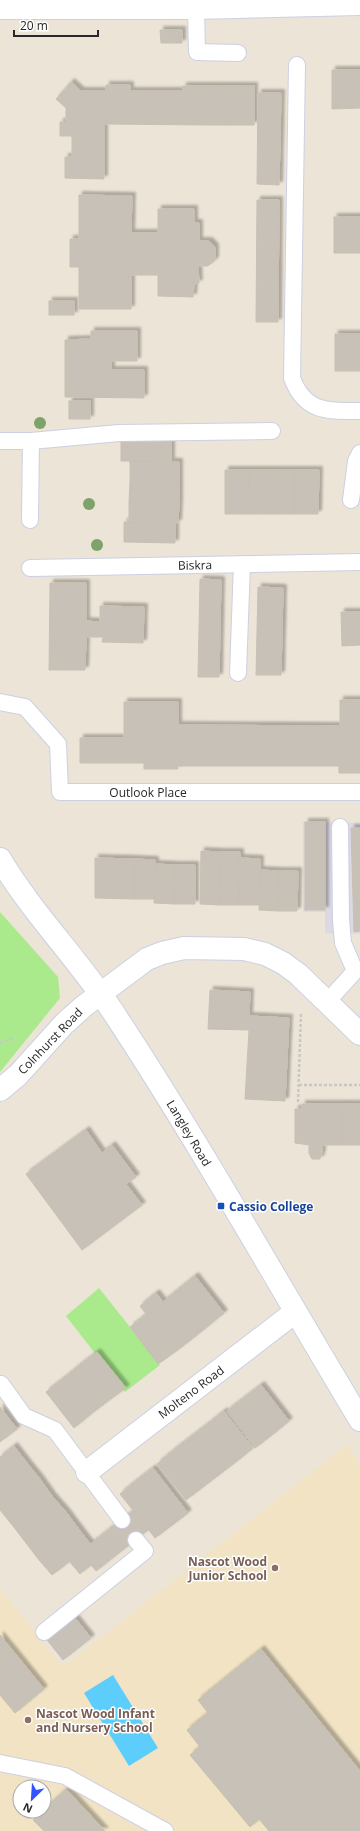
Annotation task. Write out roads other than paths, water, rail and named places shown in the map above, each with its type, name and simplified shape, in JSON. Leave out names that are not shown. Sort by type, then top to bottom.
[{"type":"street","points":[[0,8],[87,4],[360,4]]},
{"type":"street","name":"Langley Road","points":[[0,859],[38,913],[102,993],[153,1072],[360,1420]]},
{"type":"street","name":"Colnhurst Road","points":[[0,1090],[18,1075],[64,1024],[102,993],[147,959],[184,948],[244,949],[265,954],[283,963],[298,974],[360,1034]]},
{"type":"street","name":"Molteno Road","points":[[87,1472],[296,1312]]},
{"type":"lane","points":[[201,5],[197,52],[238,53]]},
{"type":"lane","points":[[297,65],[292,378],[301,395],[316,408],[326,411],[360,411]]},
{"type":"lane","points":[[0,441],[31,441],[119,433],[272,431]]},
{"type":"lane","points":[[30,520],[31,441]]},
{"type":"lane","points":[[351,500],[356,461],[360,453]]},
{"type":"lane","name":"Biskra","points":[[30,568],[360,562]]},
{"type":"lane","points":[[238,673],[242,564]]},
{"type":"lane","name":"Outlook Place","points":[[0,702],[25,707],[58,744],[60,792],[360,792]]},
{"type":"lane","points":[[327,1002],[355,971],[342,943],[340,828]]},
{"type":"lane","points":[[1,1384],[24,1416],[55,1430],[122,1520]]},
{"type":"lane","points":[[44,1632],[145,1551],[136,1540]]},
{"type":"lane","points":[[0,1763],[65,1776],[165,1831]]},
{"type":"water","points":[[113,1675],[158,1748],[129,1766],[84,1693]]},
{"type":"place","name":"Cassio College","points":[[221,1206]]},
{"type":"place","name":"Nascot Wood Junior School","points":[[275,1568]]},
{"type":"place","name":"Nascot Wood Infant and Nursery School","points":[[28,1720]]}]
